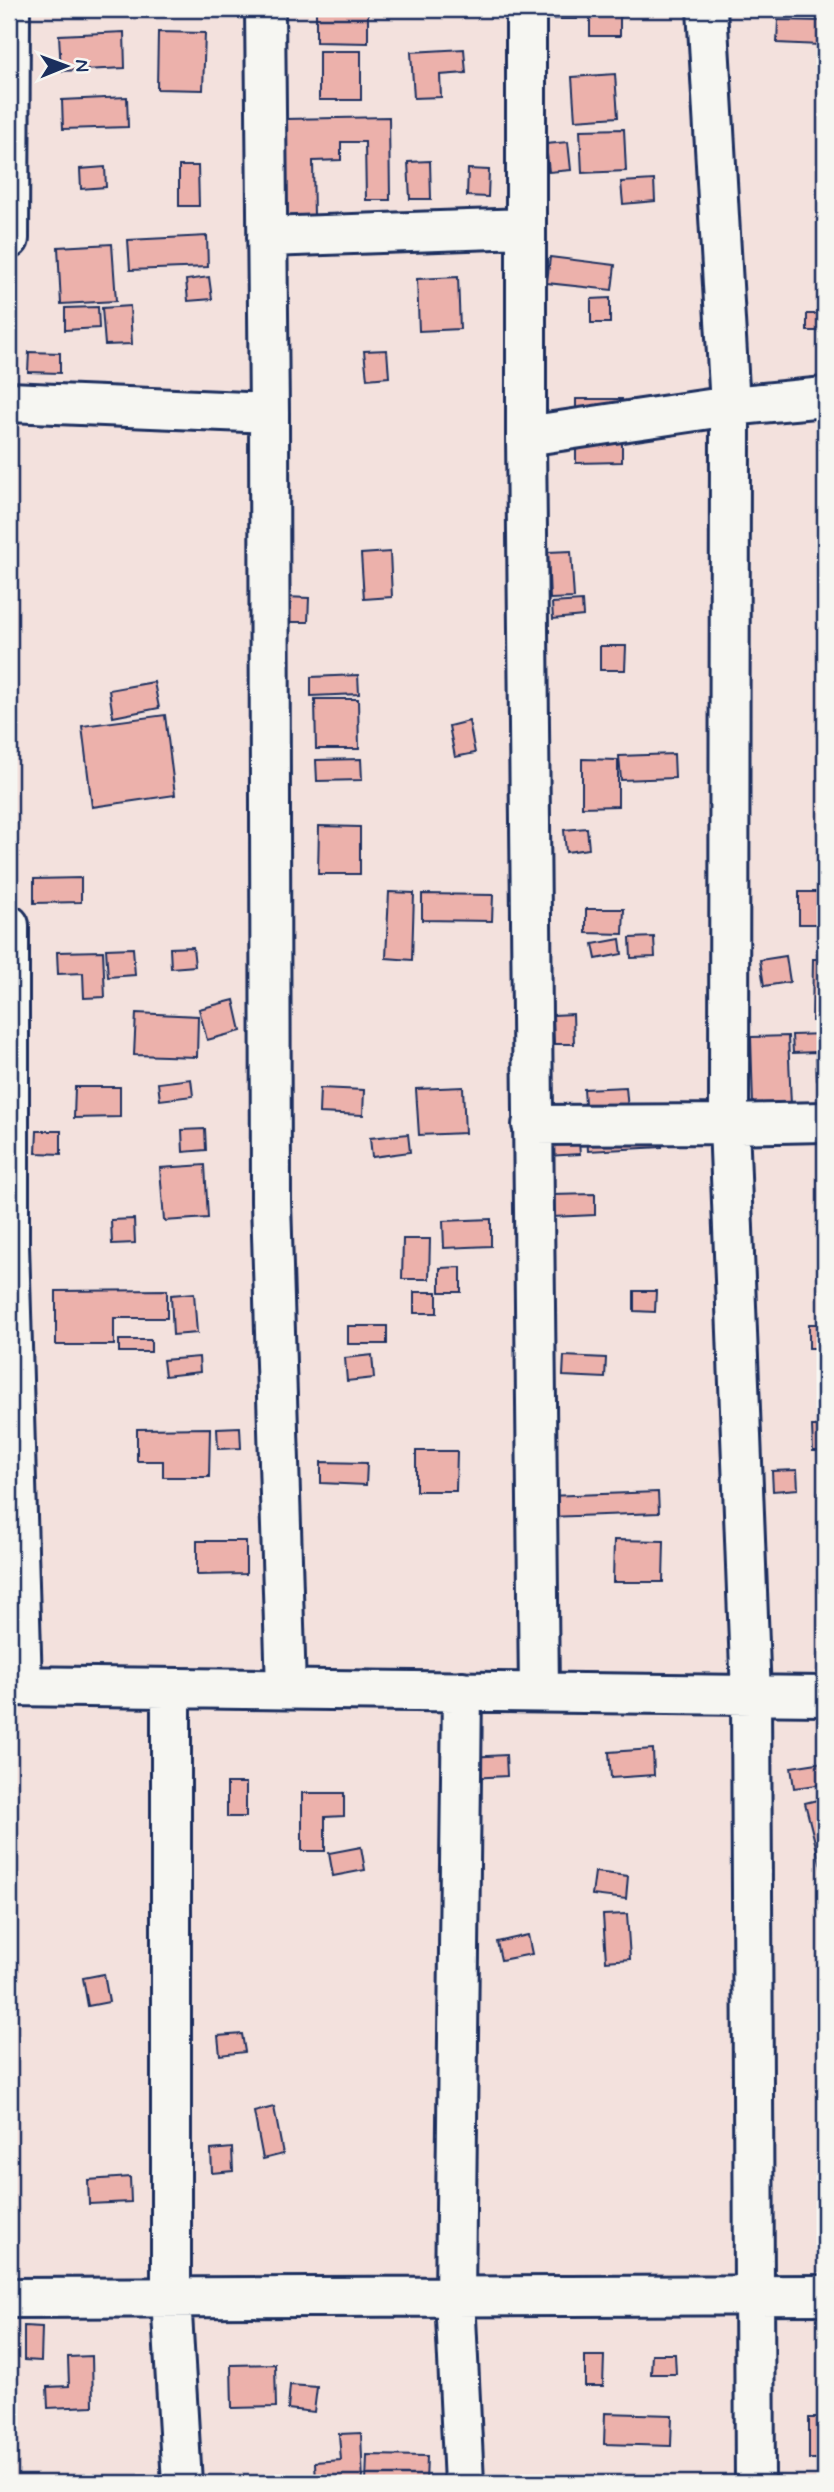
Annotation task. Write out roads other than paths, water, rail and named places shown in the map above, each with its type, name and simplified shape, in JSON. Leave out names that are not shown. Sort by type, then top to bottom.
[{"type":"street","points":[[9,239],[10,9]]},
{"type":"street","points":[[265,9],[271,1202],[286,1689]]},
{"type":"street","points":[[526,9],[526,436],[539,1692]]},
{"type":"street","points":[[706,9],[730,406],[729,1124],[751,1695],[755,2483]]},
{"type":"street","points":[[267,237],[526,228]]},
{"type":"street","points":[[526,436],[730,406],[825,397]]},
{"type":"street","points":[[9,402],[269,413]]},
{"type":"street","points":[[9,925],[9,1244],[16,1686],[825,1696]]},
{"type":"street","points":[[532,1125],[825,1122]]},
{"type":"street","points":[[171,1688],[171,2297],[182,2483]]},
{"type":"street","points":[[462,1691],[455,2297],[464,2483]]},
{"type":"street","points":[[9,2298],[825,2295]]}]
